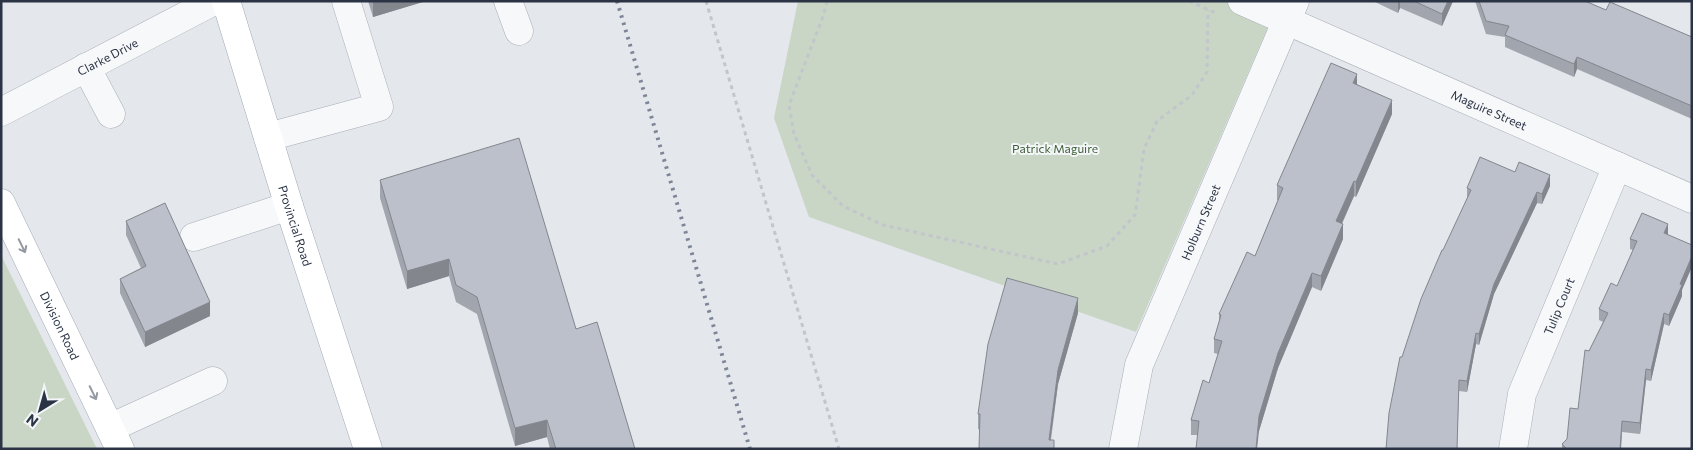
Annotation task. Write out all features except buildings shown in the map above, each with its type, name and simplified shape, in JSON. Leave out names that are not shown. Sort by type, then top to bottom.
[{"type":"main road","name":"Provincial Road","points":[[226,1],[289,206],[368,449]]},
{"type":"main road","name":"Division Road","points":[[1,202],[115,438]]},
{"type":"street","name":"Clarke Drive","points":[[1,112],[214,1]]},
{"type":"street","points":[[268,137],[379,107],[346,1]]},
{"type":"street","points":[[508,1],[519,31]]},
{"type":"street","name":"Maguire Street","points":[[1242,1],[1291,11],[1617,166],[1692,199]]},
{"type":"street","name":"Holburn Street","points":[[1123,449],[1139,365],[1291,11]]},
{"type":"street","points":[[86,67],[111,114]]},
{"type":"street","name":"Tulip Court","points":[[1513,449],[1522,394],[1617,166]]},
{"type":"street","points":[[194,237],[289,206]]},
{"type":"street","points":[[115,438],[213,381]]},
{"type":"path","points":[[706,1],[839,449]]},
{"type":"path","points":[[827,1],[824,14],[789,105],[794,134],[812,175],[843,206],[883,226],[1058,264],[1107,246],[1135,215],[1144,149],[1157,121],[1192,95],[1207,72],[1208,10]]},
{"type":"green space","name":"Patrick Maguire","points":[[798,1],[1279,1],[1136,332],[809,217],[774,118]]},
{"type":"green space","points":[[1,255],[97,449],[1,449]]},
{"type":"railway","points":[[617,1],[750,449]]}]
